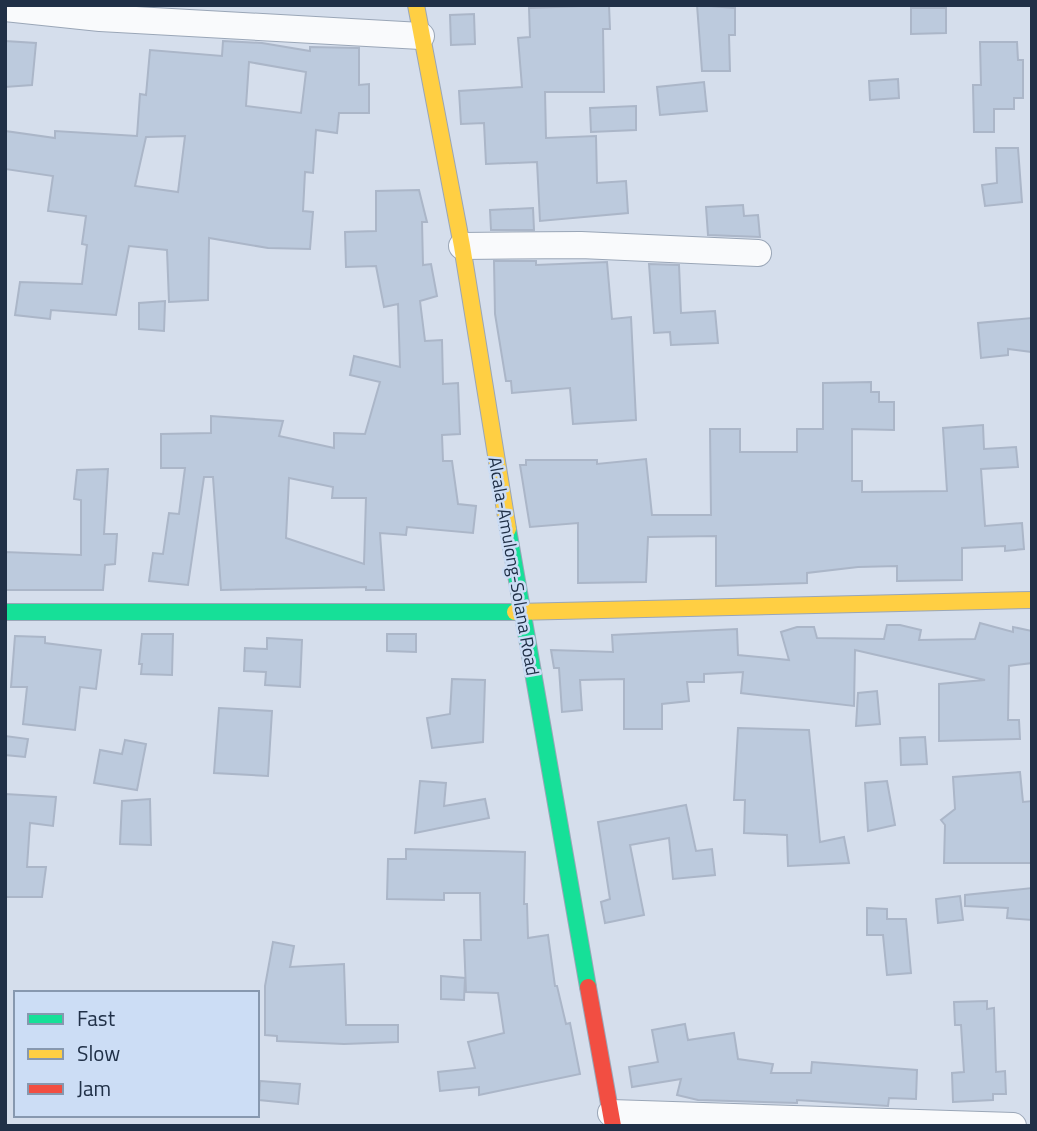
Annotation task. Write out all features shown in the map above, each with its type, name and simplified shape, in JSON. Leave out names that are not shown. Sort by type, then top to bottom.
[{"type":"main road","name":"Alcala-Amulong-Solana Road","points":[[416,5],[462,246],[522,612],[612,1119]]},
{"type":"main road","points":[[5,611],[522,612],[1032,600]]},
{"type":"street","points":[[5,8],[100,18],[421,36]]},
{"type":"street","points":[[462,246],[581,245],[758,253]]},
{"type":"street","points":[[612,1119],[1013,1126]]},
{"type":"building","points":[[609,5],[610,29],[603,29],[604,92],[545,92],[546,138],[596,136],[597,183],[626,181],[628,213],[540,221],[537,162],[486,164],[484,123],[461,124],[459,91],[522,87],[518,38],[530,37],[529,8]]},
{"type":"building","points":[[697,5],[735,8],[735,35],[729,35],[730,71],[702,71]]},
{"type":"building","points":[[911,8],[946,8],[946,33],[911,34]]},
{"type":"building","points":[[474,14],[475,44],[451,45],[450,15]]},
{"type":"building","points":[[5,41],[36,43],[32,85],[5,87]]},
{"type":"building","points":[[223,41],[262,43],[310,51],[310,47],[359,48],[359,85],[369,84],[369,113],[339,113],[337,133],[316,130],[313,173],[305,172],[303,211],[313,212],[310,249],[268,248],[209,238],[208,300],[169,302],[167,250],[129,246],[116,315],[51,310],[50,319],[15,315],[20,282],[82,284],[87,245],[82,244],[86,216],[48,211],[53,176],[5,169],[5,131],[55,138],[55,131],[137,136],[140,94],[146,95],[150,50],[222,56]],"holes":[[[249,62],[306,72],[301,113],[246,106]],[[185,136],[178,192],[135,186],[146,137]]]},
{"type":"building","points":[[980,42],[1017,42],[1018,60],[1023,60],[1023,98],[1014,98],[1014,109],[994,109],[994,132],[974,132],[973,85],[981,85]]},
{"type":"building","points":[[898,79],[899,98],[870,100],[869,81]]},
{"type":"building","points":[[704,82],[707,111],[660,115],[657,87]]},
{"type":"building","points":[[636,106],[636,130],[591,132],[590,108]]},
{"type":"building","points":[[996,148],[1018,148],[1022,202],[985,206],[982,185],[997,183]]},
{"type":"building","points":[[419,190],[427,222],[422,222],[423,265],[431,264],[437,296],[420,301],[425,341],[442,340],[443,384],[458,383],[460,434],[442,435],[443,461],[452,461],[458,504],[476,506],[473,533],[407,527],[406,535],[380,533],[384,590],[366,590],[366,587],[221,590],[213,477],[204,477],[188,585],[149,581],[153,553],[163,554],[169,513],[179,514],[185,468],[161,468],[161,434],[211,433],[211,416],[283,421],[279,436],[334,448],[334,433],[365,434],[380,382],[350,375],[354,356],[400,367],[398,304],[384,307],[376,266],[346,267],[345,232],[376,231],[376,191]],"holes":[[[289,478],[333,487],[332,498],[366,498],[364,564],[286,538]]]},
{"type":"building","points":[[743,205],[744,216],[758,215],[760,237],[708,235],[706,207]]},
{"type":"building","points":[[533,208],[534,230],[491,230],[490,210]]},
{"type":"building","points":[[494,261],[536,261],[536,265],[607,262],[612,319],[631,317],[636,420],[573,424],[570,388],[512,393],[511,381],[506,381],[495,314]]},
{"type":"building","points":[[649,264],[679,265],[681,313],[715,311],[718,343],[671,345],[670,332],[654,333]]},
{"type":"building","points":[[165,301],[164,331],[139,329],[139,303]]},
{"type":"building","points":[[1032,318],[1032,352],[1008,349],[1008,355],[981,358],[978,323]]},
{"type":"building","points":[[871,382],[871,392],[879,392],[879,402],[894,402],[894,430],[852,429],[852,481],[862,481],[862,492],[947,491],[943,428],[983,425],[984,449],[1016,447],[1018,467],[981,469],[985,526],[1022,523],[1024,549],[1005,551],[1005,546],[962,548],[962,580],[897,581],[897,566],[807,573],[807,583],[716,586],[716,536],[648,537],[646,582],[578,583],[578,523],[530,527],[520,465],[526,465],[526,460],[597,460],[597,464],[646,459],[652,515],[711,515],[710,429],[740,429],[740,452],[797,452],[797,429],[823,429],[823,383]]},
{"type":"building","points":[[108,469],[104,534],[117,534],[115,564],[105,565],[103,590],[5,590],[5,552],[81,555],[81,500],[74,499],[77,470]]},
{"type":"building","points":[[980,623],[1013,632],[1013,627],[1032,631],[1032,663],[1009,666],[1008,720],[1019,720],[1020,739],[939,741],[939,684],[985,680],[855,650],[854,706],[741,693],[743,672],[704,674],[704,682],[687,682],[689,701],[662,704],[662,729],[624,729],[624,679],[580,680],[582,710],[562,712],[559,668],[554,668],[551,650],[613,652],[612,635],[737,629],[738,655],[789,660],[781,632],[797,627],[814,627],[817,638],[884,639],[887,625],[900,625],[921,630],[919,640],[975,639]]},
{"type":"building","points":[[142,634],[173,634],[172,675],[141,674],[142,664],[139,664]]},
{"type":"building","points":[[387,634],[416,634],[416,652],[387,651]]},
{"type":"building","points":[[15,636],[45,637],[45,643],[101,650],[96,689],[80,687],[75,730],[23,724],[27,687],[11,687]]},
{"type":"building","points":[[267,638],[302,640],[300,687],[265,685],[266,672],[244,671],[245,648],[267,649]]},
{"type":"building","points":[[452,679],[485,680],[483,742],[432,748],[427,718],[450,714]]},
{"type":"building","points":[[877,691],[880,724],[856,726],[858,693]]},
{"type":"building","points":[[219,708],[272,711],[268,776],[214,773]]},
{"type":"building","points":[[738,728],[809,730],[820,842],[844,837],[849,863],[788,866],[787,835],[744,833],[745,800],[734,800]]},
{"type":"building","points":[[5,736],[28,739],[25,757],[5,755]]},
{"type":"building","points":[[925,737],[927,764],[901,765],[900,738]]},
{"type":"building","points":[[125,740],[146,744],[137,790],[94,783],[100,750],[122,754]]},
{"type":"building","points":[[1020,772],[1023,802],[1032,801],[1032,863],[944,863],[945,825],[941,820],[955,809],[953,777]]},
{"type":"building","points":[[420,781],[446,783],[444,806],[485,799],[489,818],[415,833]]},
{"type":"building","points":[[887,781],[895,825],[868,831],[865,783]]},
{"type":"building","points":[[5,794],[56,797],[53,826],[30,823],[27,867],[46,867],[42,897],[5,897]]},
{"type":"building","points":[[150,799],[151,845],[120,844],[122,801]]},
{"type":"building","points":[[686,805],[696,851],[712,849],[715,875],[673,879],[669,838],[630,845],[644,915],[605,923],[601,902],[610,899],[598,822]]},
{"type":"building","points":[[406,849],[525,852],[524,904],[527,904],[528,938],[548,935],[555,986],[566,1024],[570,1023],[580,1074],[479,1095],[479,1087],[440,1091],[438,1072],[475,1068],[468,1042],[504,1033],[498,993],[466,992],[464,940],[481,940],[480,893],[444,893],[444,900],[387,899],[388,859],[406,859]]},
{"type":"building","points":[[1032,888],[1032,920],[1007,918],[1008,908],[965,906],[965,895]]},
{"type":"building","points":[[960,896],[963,920],[938,923],[936,899]]},
{"type":"building","points":[[867,908],[887,909],[887,919],[906,919],[911,973],[887,975],[883,935],[867,935]]},
{"type":"building","points":[[273,942],[294,946],[290,967],[344,964],[346,1025],[398,1025],[398,1042],[344,1044],[277,1041],[277,1036],[265,1035],[265,986]]},
{"type":"building","points":[[441,976],[465,978],[464,1000],[441,999]]},
{"type":"building","points":[[987,1001],[987,1009],[994,1008],[996,1072],[1005,1071],[1006,1094],[993,1094],[993,1100],[953,1102],[952,1073],[964,1072],[961,1025],[955,1025],[954,1002]]},
{"type":"building","points":[[685,1024],[688,1040],[734,1033],[738,1059],[773,1064],[771,1073],[811,1073],[812,1062],[917,1070],[916,1099],[889,1098],[888,1106],[797,1100],[797,1103],[698,1100],[677,1095],[681,1079],[632,1087],[629,1067],[658,1062],[652,1030]]},
{"type":"building","points":[[260,1081],[300,1084],[298,1104],[259,1100]]},
{"type":"traffic: fast","points":[[508,529],[588,987]]},
{"type":"traffic: fast","points":[[5,612],[515,612]]},
{"type":"traffic: slow","points":[[416,5],[462,246],[508,529]]},
{"type":"traffic: slow","points":[[515,612],[1032,600]]},
{"type":"traffic: jam","points":[[588,987],[613,1126]]}]
